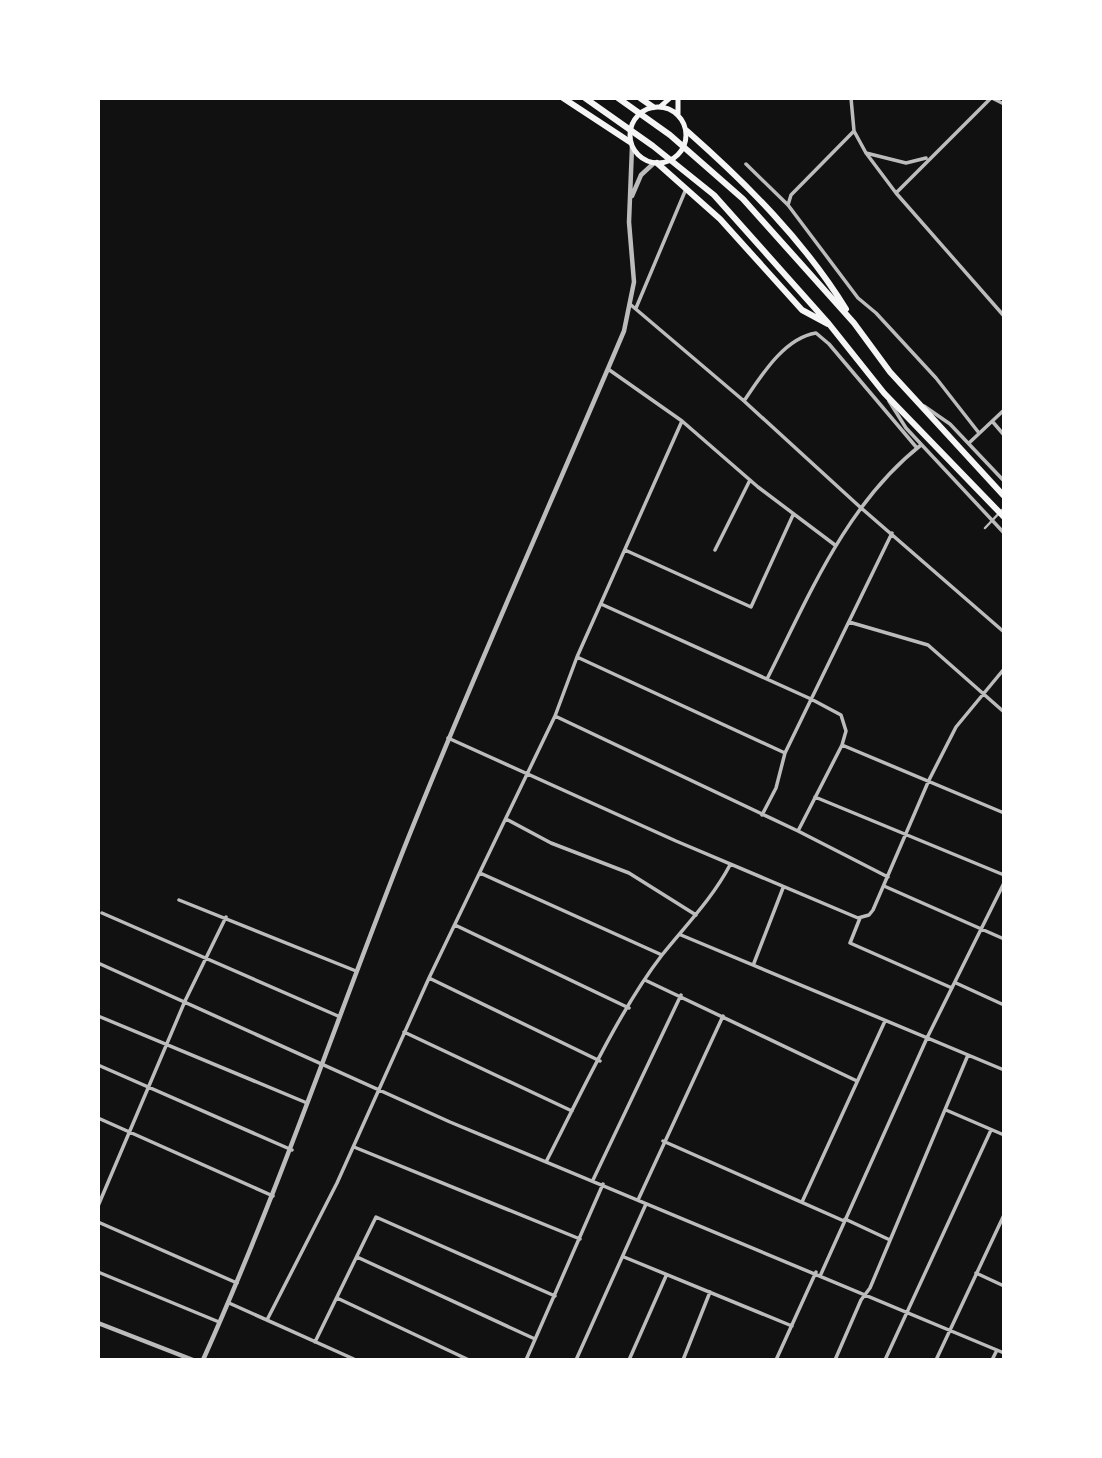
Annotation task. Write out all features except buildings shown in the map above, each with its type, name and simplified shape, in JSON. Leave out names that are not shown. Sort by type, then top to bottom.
[{"type":"highway","points":[[563,98],[631,145]]},
{"type":"highway","points":[[585,98],[697,180],[766,252],[829,324],[884,393],[1004,517]]},
{"type":"highway","points":[[618,98],[705,164],[781,239],[854,323]]},
{"type":"highway","points":[[640,98],[657,106]]},
{"type":"highway","points":[[687,131],[744,183],[775,216],[823,273],[854,323],[890,372],[1004,496]]},
{"type":"highway","points":[[656,163],[687,187],[720,219],[802,310],[829,324]]},
{"type":"main road","points":[[670,98],[638,115],[630,132],[631,145],[641,158],[656,163],[676,157],[683,149],[687,131],[678,114],[678,98]]},
{"type":"main road","points":[[657,106],[678,114]]},
{"type":"street","points":[[851,98],[854,131],[866,153],[896,193],[1004,316]]},
{"type":"street","points":[[896,193],[928,158],[991,98],[1004,104]]},
{"type":"street","points":[[788,205],[791,195],[854,131]]},
{"type":"street","points":[[631,145],[629,203],[635,282],[633,307]]},
{"type":"street","points":[[866,153],[906,163],[928,158]]},
{"type":"street","points":[[629,203],[641,175],[656,163]]},
{"type":"street","points":[[746,164],[788,205],[858,298],[876,313],[936,378],[979,433]]},
{"type":"street","points":[[203,1360],[292,1150],[338,1016],[448,738],[687,187]]},
{"type":"street","points":[[633,307],[744,401],[860,507],[1004,632]]},
{"type":"street","points":[[744,401],[775,360],[801,337],[816,333],[830,344],[919,446],[1004,533]]},
{"type":"street","points":[[608,369],[682,421],[793,515],[835,545]]},
{"type":"street","points":[[884,393],[919,446]]},
{"type":"street","points":[[918,401],[969,443],[1004,481]]},
{"type":"street","points":[[969,443],[1004,410]]},
{"type":"street","points":[[267,1320],[354,1147],[429,978],[528,775],[555,716],[577,657],[682,421]]},
{"type":"street","points":[[992,421],[1004,435]]},
{"type":"street","points":[[767,679],[835,545],[860,507],[919,446]]},
{"type":"street","points":[[715,550],[750,480]]},
{"type":"street","points":[[985,528],[1004,509]]},
{"type":"street","points":[[625,550],[751,607],[793,515]]},
{"type":"street","points":[[762,815],[776,788],[785,753],[892,533]]},
{"type":"street","points":[[601,604],[841,715],[846,731],[842,746],[797,831]]},
{"type":"street","points":[[849,622],[928,645],[1004,712]]},
{"type":"street","points":[[577,657],[785,753]]},
{"type":"street","points":[[952,988],[850,943],[860,918],[873,910],[929,780],[956,727],[1004,669]]},
{"type":"street","points":[[555,716],[888,877]]},
{"type":"street","points":[[448,738],[783,888],[860,918]]},
{"type":"street","points":[[842,746],[1004,813]]},
{"type":"street","points":[[815,797],[1004,875]]},
{"type":"street","points":[[506,819],[551,843],[629,873],[696,915]]},
{"type":"street","points":[[546,1162],[629,1007],[662,955],[718,888],[730,864]]},
{"type":"street","points":[[480,873],[662,955]]},
{"type":"street","points":[[776,1360],[844,1220],[927,1038],[983,930],[1004,883]]},
{"type":"street","points":[[884,886],[1004,939]]},
{"type":"street","points":[[754,963],[783,888]]},
{"type":"street","points":[[179,900],[356,971]]},
{"type":"street","points":[[102,913],[338,1016]]},
{"type":"street","points":[[98,1206],[185,1001],[226,917]]},
{"type":"street","points":[[455,925],[629,1007]]},
{"type":"street","points":[[681,935],[754,963],[1004,1070]]},
{"type":"street","points":[[98,962],[546,1162],[818,1273],[1004,1353]]},
{"type":"street","points":[[429,978],[600,1061]]},
{"type":"street","points":[[646,981],[681,995],[857,1081]]},
{"type":"street","points":[[956,983],[1004,1004]]},
{"type":"street","points":[[593,1180],[681,995]]},
{"type":"street","points":[[98,1016],[307,1103]]},
{"type":"street","points":[[638,1200],[723,1016]]},
{"type":"street","points":[[802,1202],[885,1021]]},
{"type":"street","points":[[404,1032],[572,1111]]},
{"type":"street","points":[[835,1360],[890,1240],[968,1055]]},
{"type":"street","points":[[98,1065],[292,1150]]},
{"type":"street","points":[[946,1110],[1004,1135]]},
{"type":"street","points":[[98,1118],[273,1196]]},
{"type":"street","points":[[885,1360],[991,1129]]},
{"type":"street","points":[[663,1141],[890,1240]]},
{"type":"street","points":[[354,1147],[579,1239]]},
{"type":"street","points":[[526,1360],[603,1184]]},
{"type":"street","points":[[576,1360],[646,1204]]},
{"type":"street","points":[[936,1360],[1004,1216]]},
{"type":"street","points":[[315,1342],[376,1217],[555,1296]]},
{"type":"street","points":[[98,1222],[237,1283]]},
{"type":"street","points":[[357,1257],[535,1339]]},
{"type":"street","points":[[624,1257],[792,1326]]},
{"type":"street","points":[[98,1272],[220,1323]]},
{"type":"street","points":[[976,1273],[1004,1286]]},
{"type":"street","points":[[629,1360],[666,1276]]},
{"type":"street","points":[[683,1360],[710,1292]]},
{"type":"street","points":[[337,1298],[469,1360]]},
{"type":"street","points":[[229,1303],[356,1360]]},
{"type":"street","points":[[98,1323],[193,1360]]},
{"type":"street","points":[[992,1360],[997,1350]]}]
